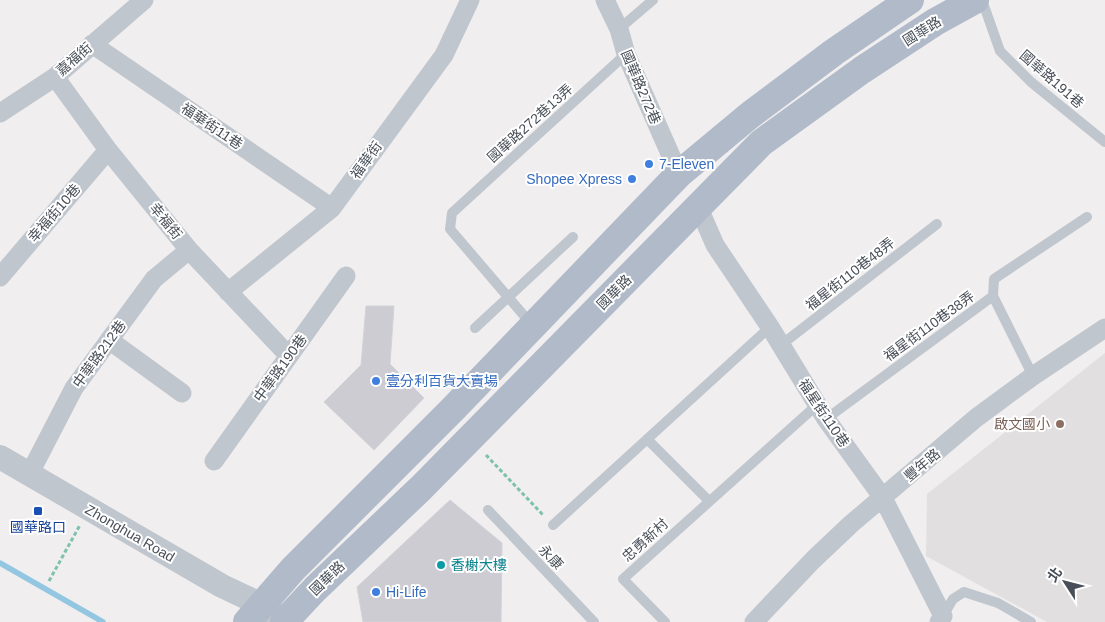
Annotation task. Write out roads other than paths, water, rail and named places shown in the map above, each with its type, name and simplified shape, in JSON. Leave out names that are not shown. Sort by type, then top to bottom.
[{"type":"main road","points":[[255,614],[293,569],[453,409],[679,174],[750,115],[834,52],[910,0]]},
{"type":"main road","name":"國華路","points":[[290,622],[315,589],[421,488],[761,143],[862,70],[934,22],[975,0]]},
{"type":"main road","points":[[679,174],[698,206]]},
{"type":"street","name":"嘉福街","points":[[0,112],[55,77],[144,0]]},
{"type":"street","name":"福華街","points":[[228,292],[332,208],[444,55],[470,0]]},
{"type":"street","name":"國華路272巷","points":[[605,0],[619,29],[626,54],[679,174]]},
{"type":"street","name":"福華街11巷","points":[[92,44],[332,208]]},
{"type":"street","name":"幸福街","points":[[55,77],[108,150],[189,250],[289,356]]},
{"type":"street","name":"幸福街10巷","points":[[0,277],[108,150]]},
{"type":"street","name":"福星街110巷","points":[[698,206],[715,245],[770,327],[822,412],[883,498],[943,620]]},
{"type":"street","name":"中華路212巷","points":[[30,473],[74,388],[154,279],[189,250]]},
{"type":"street","name":"中華路190巷","points":[[214,461],[346,276]]},
{"type":"street","name":"豐年路","points":[[754,622],[813,560],[851,524],[976,418],[1033,376],[1105,328]]},
{"type":"street","points":[[109,340],[182,393]]},
{"type":"street","name":"Zhonghua Road","points":[[0,457],[222,586],[255,614],[290,622]]},
{"type":"lane","points":[[619,29],[653,0]]},
{"type":"lane","name":"國華路191巷","points":[[982,0],[1000,52],[1032,82],[1105,142]]},
{"type":"lane","name":"國華路272巷13弄","points":[[508,298],[450,229],[452,213],[626,54]]},
{"type":"lane","name":"福星街110巷38弄","points":[[822,412],[993,296],[994,279],[1087,217]]},
{"type":"lane","name":"福星街110巷48弄","points":[[781,345],[937,224]]},
{"type":"lane","points":[[475,328],[573,237]]},
{"type":"lane","points":[[993,296],[1033,376]]},
{"type":"lane","points":[[508,298],[533,326]]},
{"type":"lane","points":[[553,525],[770,327]]},
{"type":"lane","name":"忠勇新村","points":[[665,622],[623,579],[709,501],[822,412]]},
{"type":"lane","points":[[647,439],[709,501]]},
{"type":"lane","name":"永康","points":[[488,510],[594,622]]},
{"type":"lane","points":[[943,620],[953,599],[964,592],[998,603],[1031,622]]},
{"type":"waterway","points":[[0,563],[103,622]]},
{"type":"place","name":"7-Eleven","points":[[649,164]]},
{"type":"place","name":"Shopee Xpress","points":[[632,179]]},
{"type":"place","name":"壹分利百貨大賣場","points":[[376,381]]},
{"type":"place","name":"啟文國小","points":[[1060,424]]},
{"type":"place","name":"國華路口","points":[[38,511]]},
{"type":"place","name":"香榭大樓","points":[[441,565]]},
{"type":"place","name":"Hi-Life","points":[[376,592]]}]
